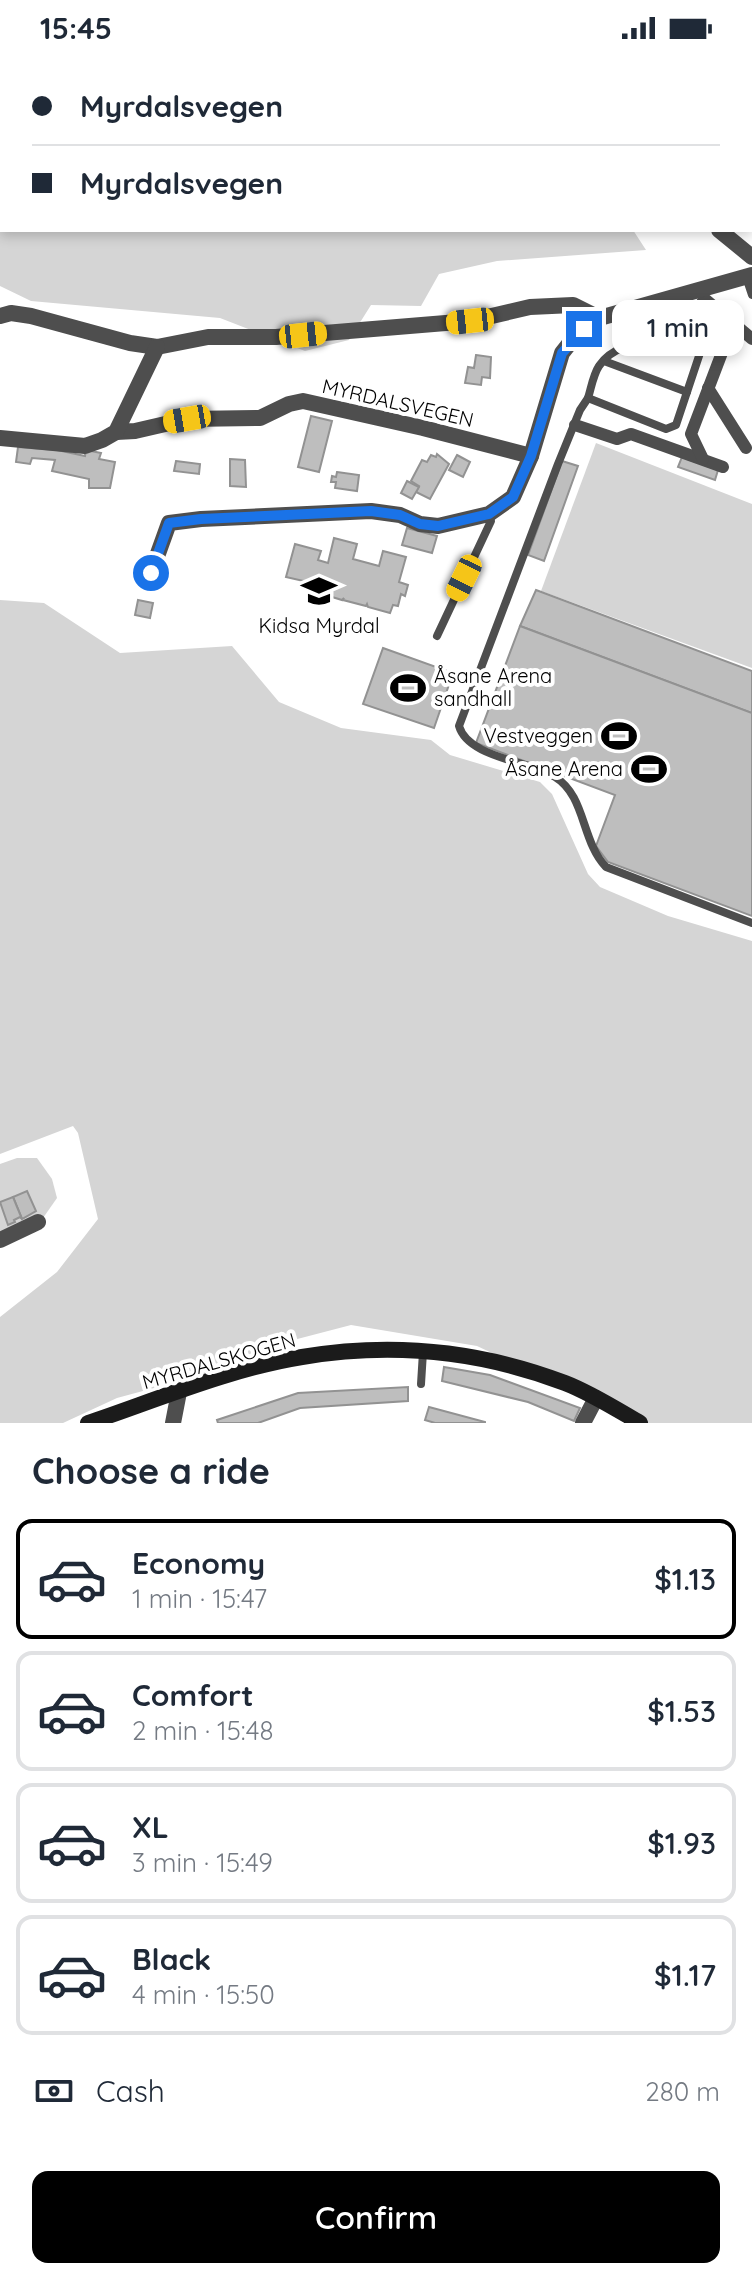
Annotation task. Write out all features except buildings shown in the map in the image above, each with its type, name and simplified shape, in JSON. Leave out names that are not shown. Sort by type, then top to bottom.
[{"type":"main road","name":"MYRDALSKOGEN","points":[[88,1423],[269,1364],[301,1357],[375,1349],[423,1351],[506,1364],[566,1384],[640,1423]]},
{"type":"street","points":[[721,232],[752,257]]},
{"type":"street","points":[[151,573],[169,523],[371,511],[400,515],[420,524],[438,526],[489,514],[513,497],[531,456],[562,353],[573,339],[596,319],[749,276]]},
{"type":"street","points":[[703,459],[691,434],[723,350],[722,343],[701,319],[700,303],[705,299],[752,339]]},
{"type":"street","points":[[0,316],[11,313],[31,316],[130,343],[157,347],[208,337],[276,337],[470,321],[530,307],[573,305],[596,319]]},
{"type":"street","points":[[116,432],[157,347]]},
{"type":"street","points":[[708,388],[746,448]]},
{"type":"street","name":"MYRDALSVEGEN","points":[[0,438],[85,446],[116,432],[135,431],[187,419],[260,418],[303,401],[531,456]]},
{"type":"street","points":[[575,425],[617,439],[631,434],[723,467]]},
{"type":"street","points":[[0,1240],[38,1222]]},
{"type":"street","points":[[173,1423],[179,1392]]},
{"type":"street","points":[[583,1423],[596,1398]]},
{"type":"lane","points":[[749,276],[752,295]]},
{"type":"lane","points":[[682,294],[690,322],[687,338]]},
{"type":"lane","points":[[588,398],[666,429],[676,425],[700,353],[687,338],[659,338],[617,350],[599,366],[459,726],[460,731],[479,748],[554,776],[568,788],[581,813],[596,857],[606,867],[752,923]]},
{"type":"lane","points":[[604,361],[687,392]]},
{"type":"lane","points":[[437,636],[491,521],[489,514]]},
{"type":"lane","points":[[421,1384],[423,1351]]},
{"type":"shaded area","points":[[0,232],[634,232],[646,250],[497,261],[439,274],[421,306],[371,305],[349,340],[305,351],[220,318],[31,301],[0,286]]},
{"type":"shaded area","points":[[596,443],[752,504],[752,668],[541,591]]},
{"type":"shaded area","points":[[0,600],[44,603],[120,653],[232,646],[279,702],[341,728],[431,740],[450,755],[540,782],[552,794],[588,874],[600,887],[668,916],[752,941],[752,1423],[627,1423],[585,1397],[477,1346],[351,1325],[282,1343],[228,1368],[117,1398],[63,1423],[0,1423],[0,1317],[57,1272],[98,1219],[78,1133],[73,1126],[0,1154]]},
{"type":"shaded area","points":[[17,1158],[37,1158],[52,1179],[57,1198],[43,1218],[0,1234],[0,1164]]},
{"type":"place","name":"Kidsa Myrdal","points":[[319,591]]},
{"type":"place","name":"Åsane Arena sandhall","points":[[408,688]]},
{"type":"place","name":"Vestveggen","points":[[619,736]]},
{"type":"place","name":"Åsane Arena","points":[[649,769]]},
{"type":"route","points":[[151,573],[169,523],[371,511],[388,512],[420,524],[438,526],[489,514],[513,497],[531,456],[562,353],[584,329]]}]
